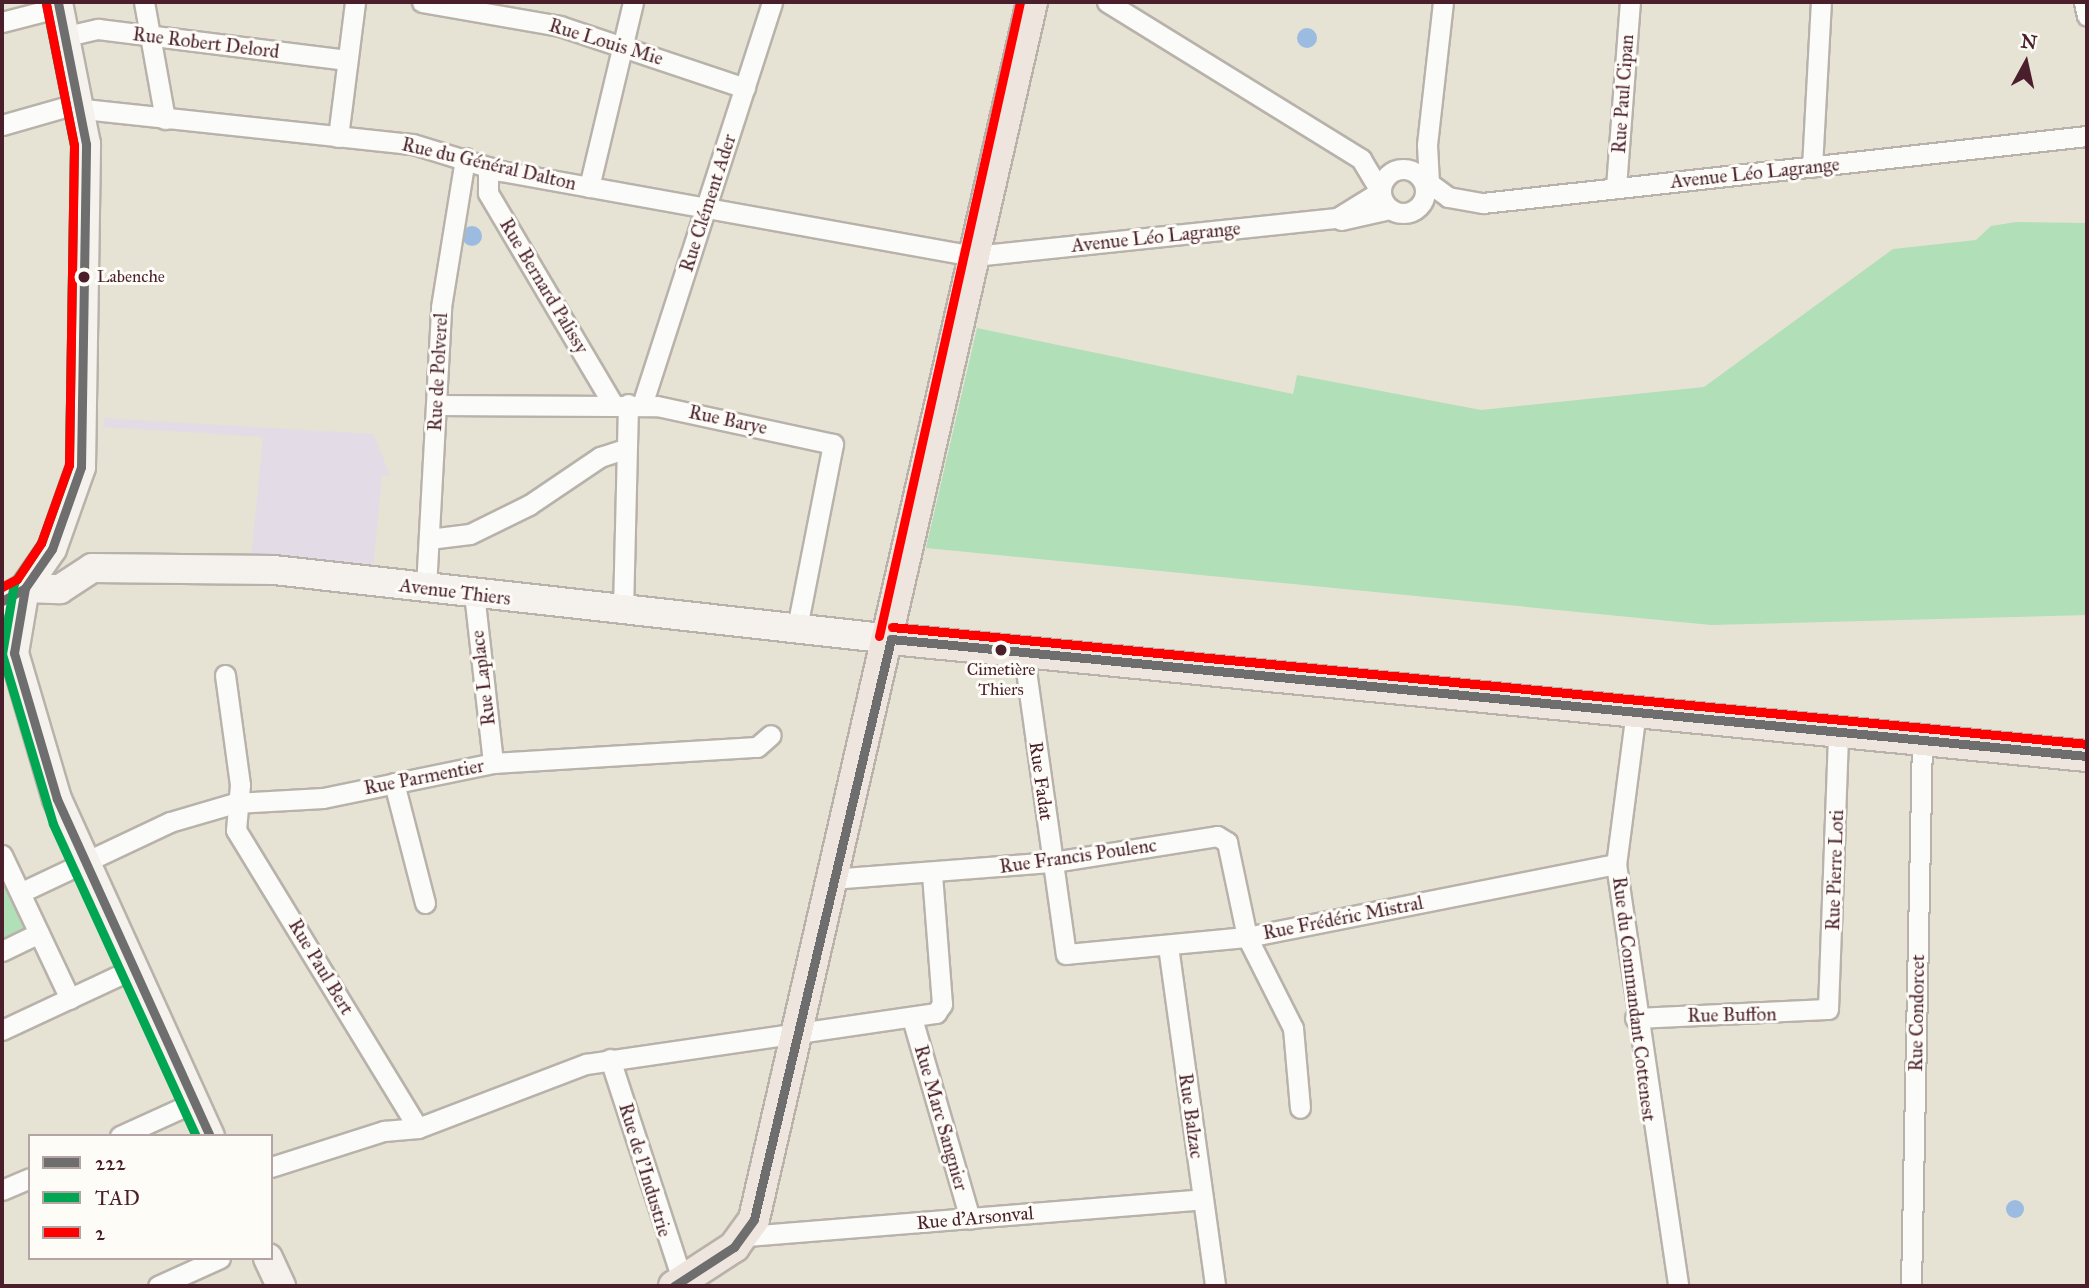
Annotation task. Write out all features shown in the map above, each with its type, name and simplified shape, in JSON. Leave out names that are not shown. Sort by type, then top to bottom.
[{"type":"main road","points":[[680,1285],[747,1236],[891,639],[1032,2]]},
{"type":"main road","points":[[59,4],[83,110],[86,144],[81,467],[52,549],[8,594],[8,649],[45,764],[84,864],[209,1134]]},
{"type":"main road","name":"Avenue Thiers","points":[[8,594],[60,589],[92,568],[130,566],[274,570],[891,639]]},
{"type":"main road","points":[[891,639],[1023,649],[2087,755]]},
{"type":"main road","points":[[269,1260],[281,1286]]},
{"type":"street","points":[[144,2],[165,119]]},
{"type":"street","points":[[338,137],[355,2]]},
{"type":"street","name":"Rue Louis Mie","points":[[422,2],[560,26],[745,89]]},
{"type":"street","points":[[589,187],[633,2]]},
{"type":"street","name":"Rue Clément Ader","points":[[623,610],[627,404],[708,208],[772,2]]},
{"type":"street","points":[[1107,2],[1361,159],[1390,209]]},
{"type":"street","points":[[1443,2],[1427,145],[1420,177],[1424,203],[1458,210],[1483,203]]},
{"type":"street","name":"Rue Paul Cipan","points":[[1616,187],[1630,2]]},
{"type":"street","points":[[1812,167],[1821,2]]},
{"type":"street","points":[[2084,2],[2087,16]]},
{"type":"street","points":[[2,22],[59,4]]},
{"type":"street","name":"Rue Robert Delord","points":[[67,36],[98,29],[346,60]]},
{"type":"street","name":"Rue du Général Dalton","points":[[2,125],[65,107],[413,144],[488,167],[974,256]]},
{"type":"street","name":"Avenue Léo Lagrange","points":[[1337,218],[1377,190],[1391,173],[1420,177],[1448,197],[1483,203],[2087,136]]},
{"type":"street","name":"Rue de Polverel","points":[[426,588],[443,294],[464,158]]},
{"type":"street","name":"Rue Bernard Palissy","points":[[488,167],[488,193],[627,404]]},
{"type":"street","name":"Avenue Léo Lagrange","points":[[974,256],[1337,218],[1359,221],[1390,209],[1424,203]]},
{"type":"street","name":"Rue Barye","points":[[436,405],[627,404],[833,444],[797,627]]},
{"type":"street","points":[[429,540],[470,534],[529,505],[600,457],[625,449]]},
{"type":"street","name":"Rue Laplace","points":[[474,593],[493,763]]},
{"type":"street","name":"Rue Fadat","points":[[1023,649],[1066,954]]},
{"type":"street","name":"Rue Paul Bert","points":[[225,675],[240,785],[236,803],[236,830],[418,1128]]},
{"type":"street","name":"Rue du Commandant Cottenest","points":[[1636,711],[1616,864],[1635,1018],[1678,1286]]},
{"type":"street","name":"Rue Pierre Loti","points":[[1828,1009],[1838,731]]},
{"type":"street","name":"Rue Parmentier","points":[[26,890],[170,822],[236,803],[323,797],[493,763],[757,747],[771,735]]},
{"type":"street","name":"Rue Condorcet","points":[[1911,1286],[1922,739]]},
{"type":"street","points":[[394,783],[425,903]]},
{"type":"street","name":"Rue Francis Poulenc","points":[[831,879],[932,874],[1053,862],[1217,836],[1227,842],[1247,937],[1293,1028],[1300,1108]]},
{"type":"street","points":[[2,855],[69,999]]},
{"type":"street","name":"Rue Frédéric Mistral","points":[[1066,954],[1247,937],[1616,864]]},
{"type":"street","points":[[273,1166],[418,1128],[610,1059],[936,1013],[942,1004],[932,874]]},
{"type":"street","points":[[2,951],[38,933]]},
{"type":"street","name":"Rue Balzac","points":[[1168,946],[1214,1286]]},
{"type":"street","points":[[2,1030],[133,969]]},
{"type":"street","name":"Rue Buffon","points":[[1635,1018],[1828,1009]]},
{"type":"street","name":"Rue Marc Sangnier","points":[[912,1018],[970,1219]]},
{"type":"street","name":"Rue de l'Industrie","points":[[610,1059],[680,1285]]},
{"type":"street","points":[[124,1134],[195,1102]]},
{"type":"street","points":[[2,1191],[28,1179]]},
{"type":"street","name":"Rue d'Arsonval","points":[[747,1236],[1202,1199]]},
{"type":"street","points":[[158,1286],[216,1260]]},
{"type":"shaded area","points":[[104,418],[374,434],[390,476],[382,476],[373,570],[251,558],[263,437],[103,427]]},
{"type":"green space","points":[[2016,222],[2087,223],[2087,615],[1711,625],[926,548],[977,328],[1293,394],[1297,375],[1481,410],[1704,387],[1893,249],[1976,240],[1991,226]]},
{"type":"green space","points":[[2,880],[26,930],[2,941]]},
{"type":"water","points":[[1307,28],[1314,31],[1317,38],[1314,45],[1307,48],[1300,45],[1297,38],[1300,31]]},
{"type":"water","points":[[468,226],[476,226],[482,236],[476,246],[468,246],[462,240],[462,232]]},
{"type":"water","points":[[2015,1200],[2021,1203],[2024,1209],[2021,1215],[2015,1218],[2009,1215],[2006,1209],[2009,1203]]},
{"type":"transit line","name":"222","points":[[2,601],[25,588],[52,549],[81,467],[86,144],[58,2]]},
{"type":"transit line","name":"2","points":[[879,636],[1020,2]]},
{"type":"transit line","name":"TAD","points":[[46,4],[74,145],[69,465],[41,543],[14,583],[2,654],[53,824],[195,1134]]},
{"type":"transit line","name":"2","points":[[2,587],[17,579],[41,543],[69,465],[74,145],[46,4]]},
{"type":"transit line","name":"222","points":[[25,588],[14,653],[57,799],[209,1134]]},
{"type":"transit line","name":"2","points":[[892,627],[2087,744]]},
{"type":"transit line","name":"222","points":[[891,639],[2087,756]]},
{"type":"transit line","name":"222","points":[[674,1286],[734,1247],[754,1219],[891,639]]},
{"type":"place","name":"Labenche","points":[[84,277]]},
{"type":"place","name":"Cimetière Thiers","points":[[1001,650]]}]
